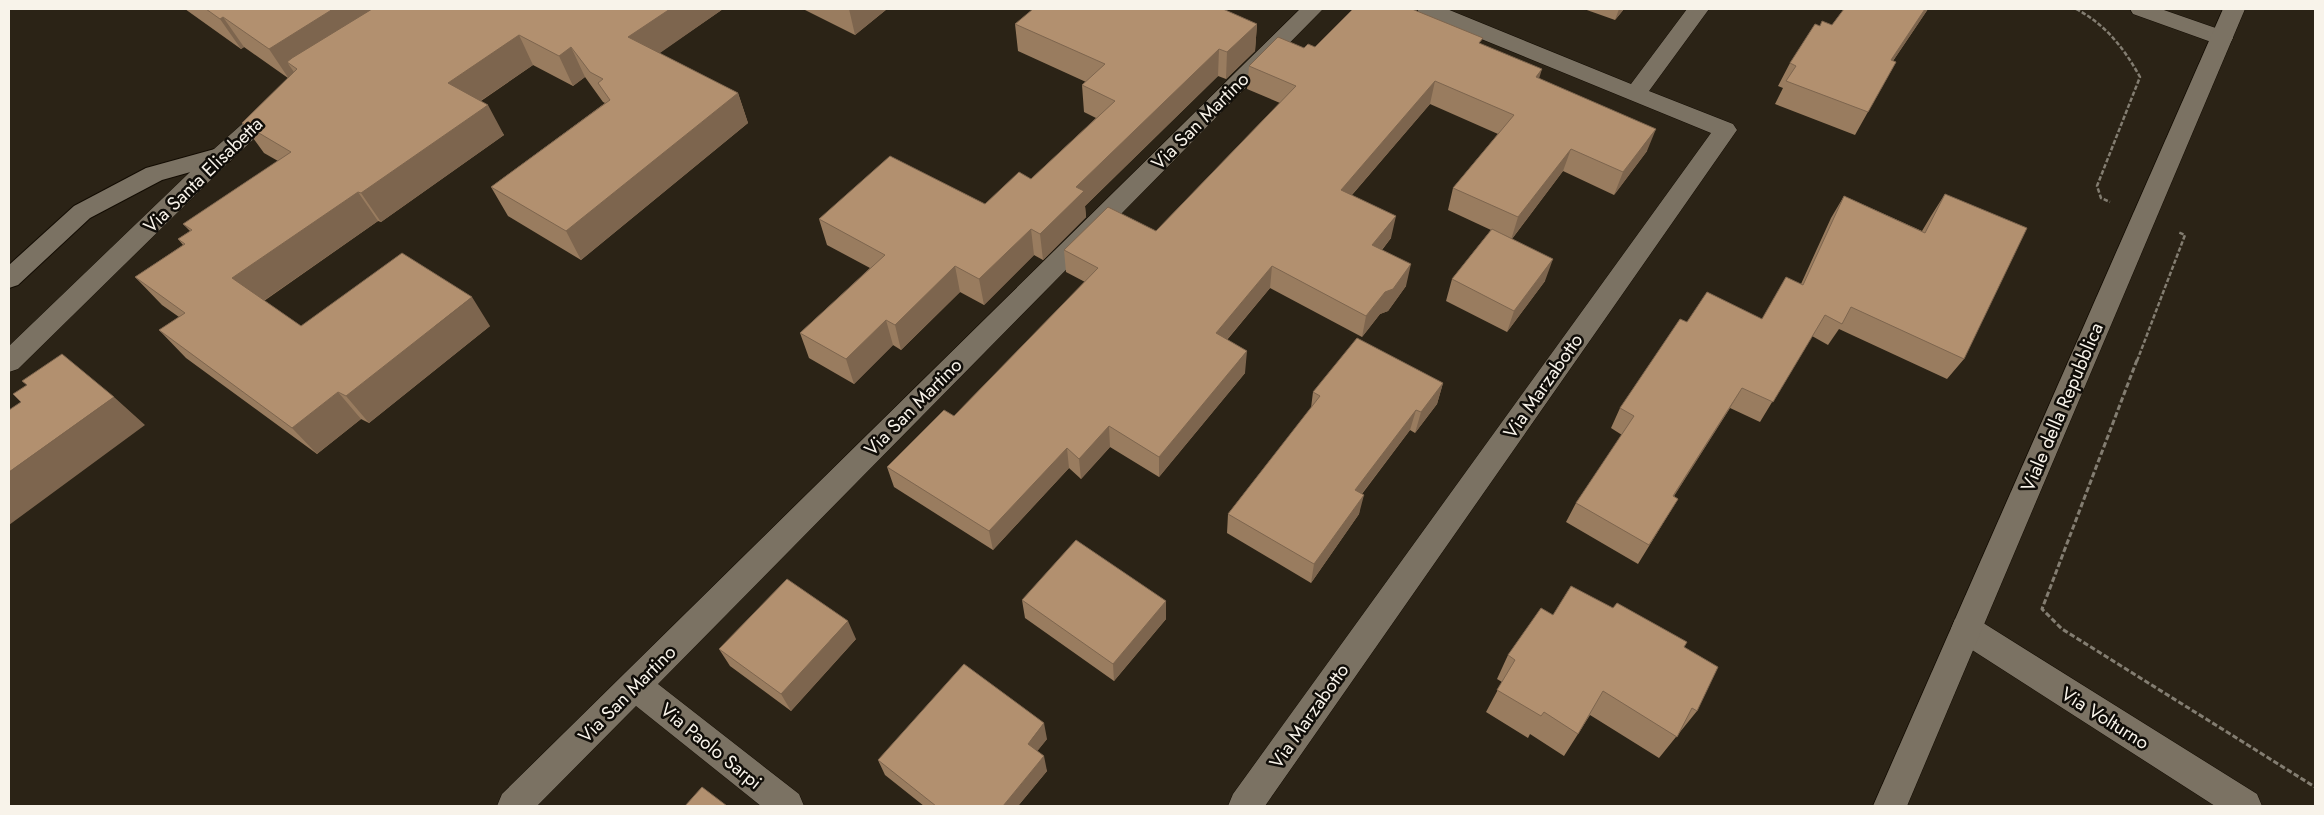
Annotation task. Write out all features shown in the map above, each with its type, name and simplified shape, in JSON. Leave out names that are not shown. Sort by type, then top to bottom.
[{"type":"street","name":"Via San Martino","points":[[514,806],[1312,9]]},
{"type":"street","points":[[1428,9],[1635,94],[1698,9]]},
{"type":"street","points":[[2141,9],[2222,38]]},
{"type":"street","name":"Viale della Repubblica","points":[[1890,806],[2234,9]]},
{"type":"street","name":"Via Marzabotto","points":[[1245,806],[1725,130],[1635,94]]},
{"type":"street","name":"Via Santa Elisabetta","points":[[9,362],[222,155],[288,95]]},
{"type":"street","name":"Via Volturno","points":[[1966,629],[2244,806]]},
{"type":"street","name":"Via Paolo Sarpi","points":[[635,685],[787,806]]},
{"type":"lane","points":[[9,279],[82,212],[154,174],[222,155]]},
{"type":"path","points":[[2062,629],[2315,787]]},
{"type":"building","points":[[206,9],[333,9],[269,49],[223,17],[220,19]]},
{"type":"building","points":[[372,9],[670,9],[628,37],[738,93],[566,231],[491,187],[610,100],[598,83],[603,79],[590,72],[571,47],[559,56],[519,35],[448,83],[488,105],[361,193],[358,192],[232,278],[301,326],[402,253],[472,297],[346,396],[338,392],[292,428],[159,330],[185,313],[135,277],[185,244],[178,239],[192,230],[183,224],[291,152],[242,123],[297,69],[287,62]]},
{"type":"building","points":[[1033,9],[1223,9],[1257,24],[1227,52],[1219,49],[1076,187],[1084,191],[1040,234],[1031,229],[979,279],[955,266],[895,325],[886,320],[846,359],[800,333],[885,255],[819,219],[890,156],[985,204],[1019,172],[1031,179],[1115,101],[1082,85],[1105,64],[1015,24]]},
{"type":"building","points":[[1353,9],[1412,9],[1483,38],[1479,43],[1542,69],[1536,77],[1656,129],[1623,172],[1571,149],[1518,217],[1453,188],[1514,115],[1435,81],[1341,190],[1396,216],[1372,245],[1411,264],[1393,289],[1385,292],[1366,316],[1272,266],[1216,333],[1247,351],[1159,457],[1109,426],[1079,459],[1067,448],[989,531],[887,467],[944,410],[954,416],[1098,268],[1064,250],[1108,207],[1156,231],[1296,86],[1249,66],[1278,37],[1304,48],[1308,44],[1315,47]]},
{"type":"building","points":[[1844,9],[1925,9],[1891,60],[1896,62],[1868,112],[1786,81],[1796,66],[1790,63],[1815,24],[1820,26],[1822,21],[1832,25]]},
{"type":"building","points":[[1945,194],[2027,228],[1964,359],[1851,307],[1842,324],[1825,315],[1773,402],[1742,388],[1673,496],[1678,499],[1649,545],[1576,503],[1634,416],[1620,408],[1680,319],[1687,322],[1707,292],[1762,319],[1786,277],[1803,285],[1844,196],[1925,233]]},
{"type":"building","points":[[1492,229],[1553,259],[1514,311],[1452,279]]},
{"type":"building","points":[[1357,338],[1443,383],[1421,412],[1416,410],[1355,490],[1364,495],[1314,564],[1228,514],[1320,396],[1313,392]]},
{"type":"building","points":[[62,354],[114,397],[9,472],[9,410],[21,402],[13,394],[27,385],[22,381]]},
{"type":"building","points":[[1076,540],[1166,601],[1113,664],[1022,600]]},
{"type":"building","points":[[787,579],[848,621],[781,694],[719,649]]},
{"type":"building","points":[[1571,586],[1613,608],[1617,603],[1687,642],[1684,647],[1718,667],[1697,711],[1692,708],[1677,737],[1603,691],[1578,734],[1544,712],[1541,716],[1497,690],[1515,660],[1508,655],[1541,608],[1553,615]]},
{"type":"building","points":[[964,664],[1044,723],[1028,744],[1044,756],[1003,806],[936,806],[878,760]]},
{"type":"building","points":[[702,787],[727,806],[685,806]]}]
